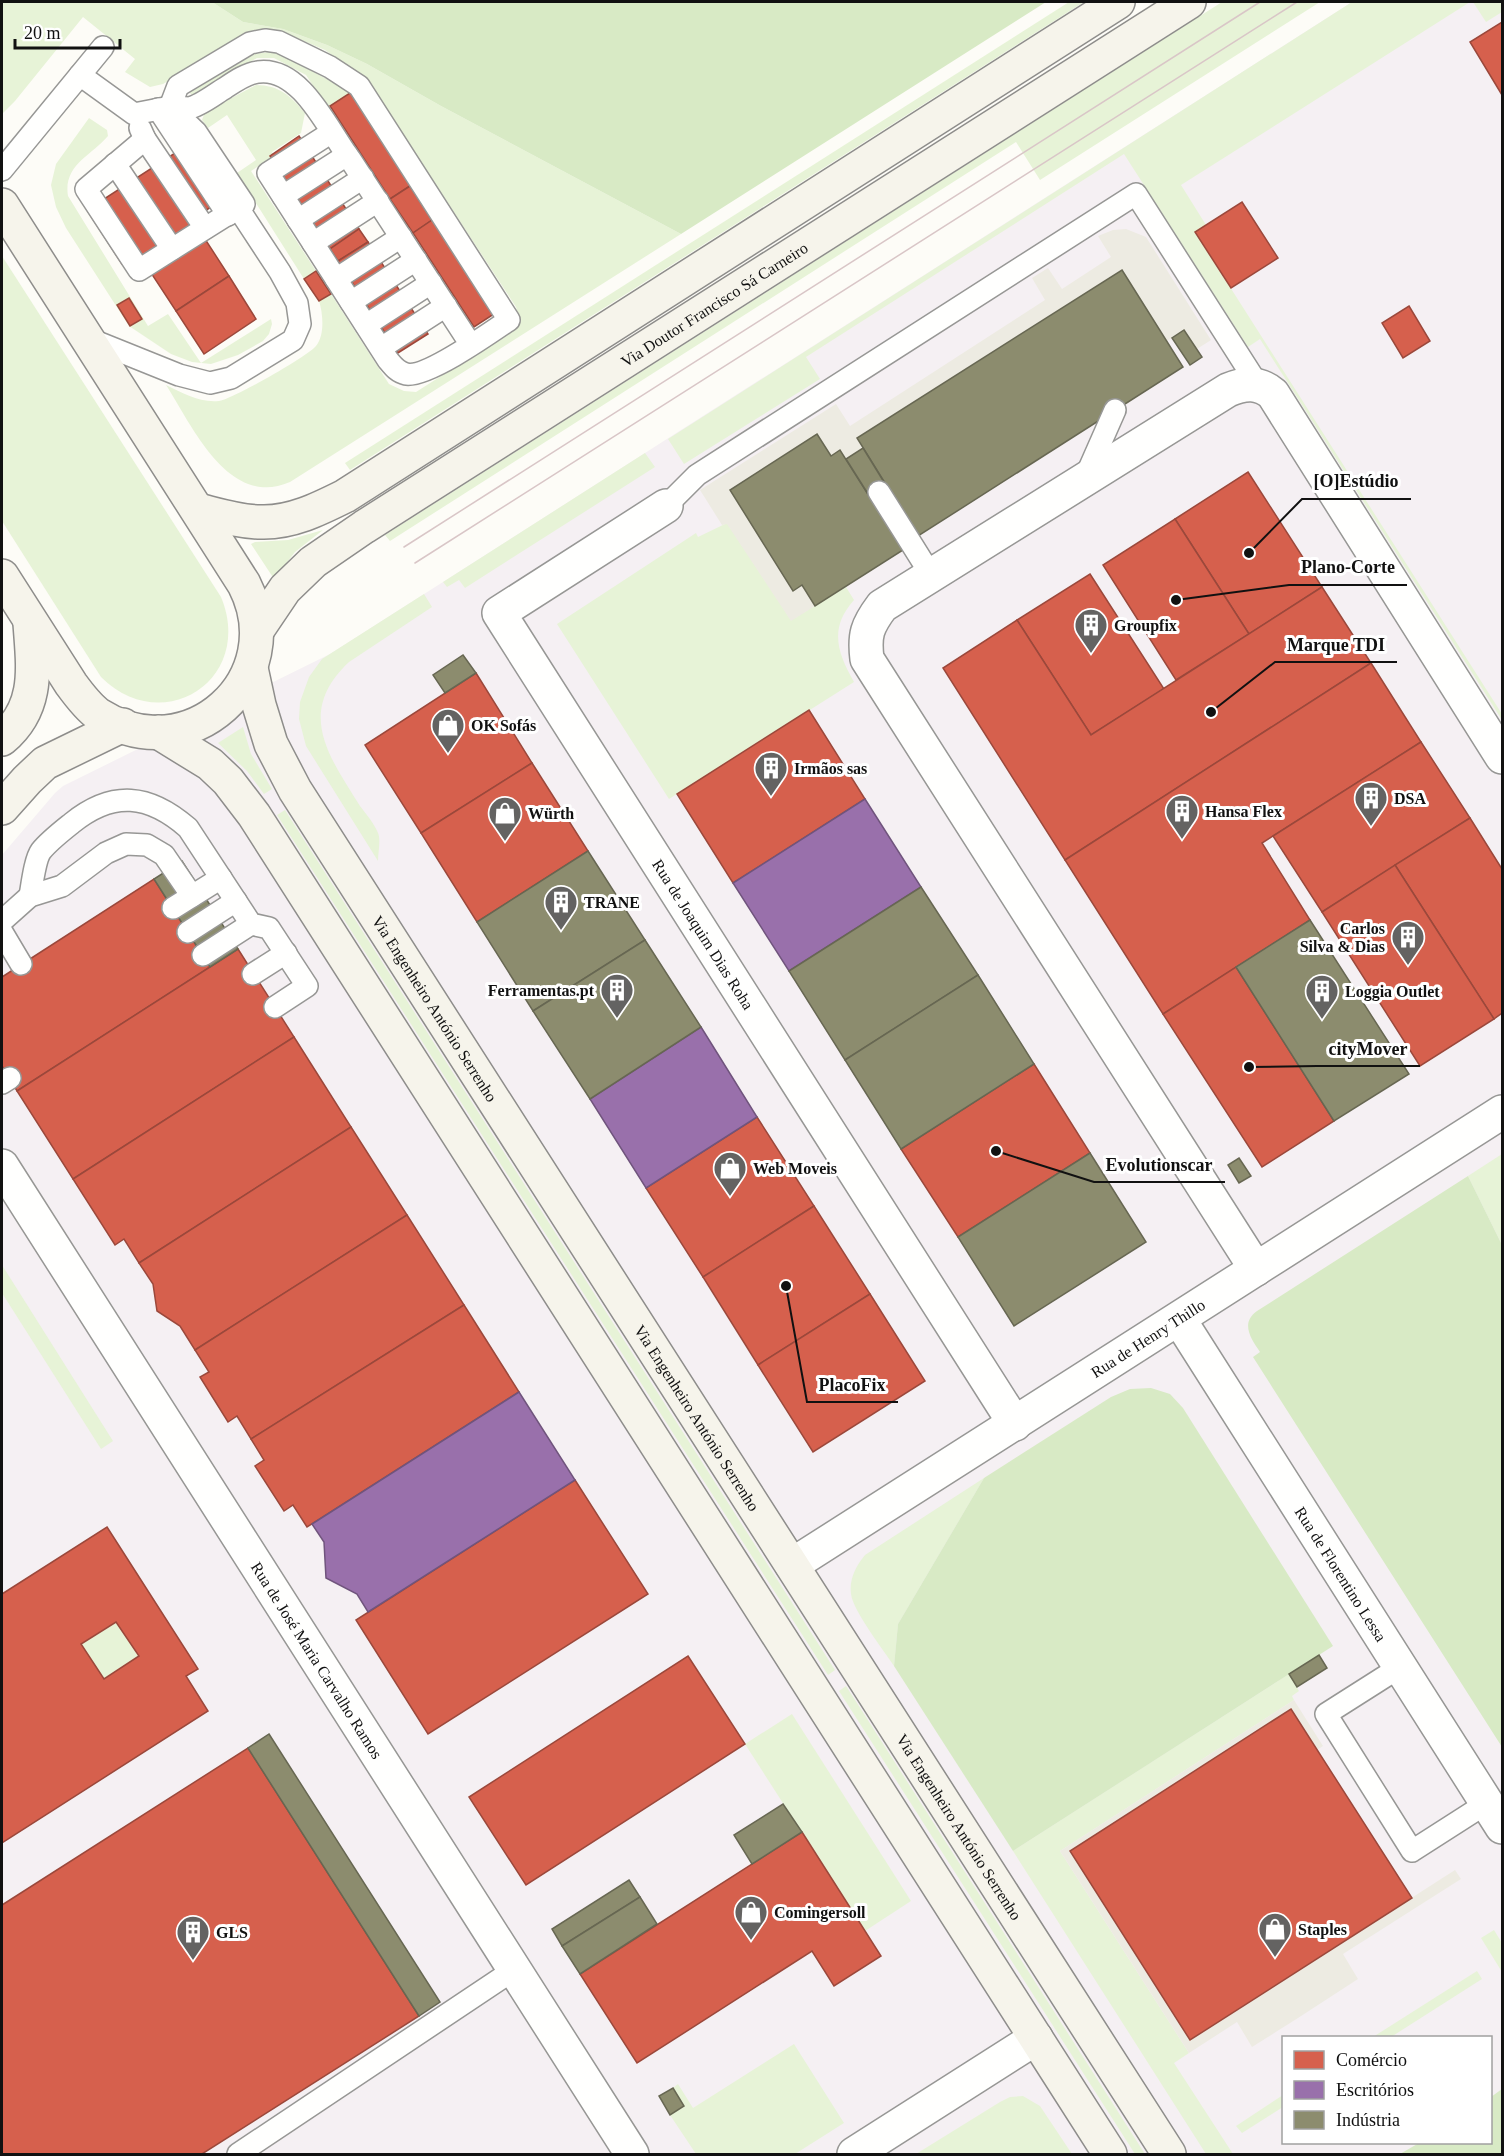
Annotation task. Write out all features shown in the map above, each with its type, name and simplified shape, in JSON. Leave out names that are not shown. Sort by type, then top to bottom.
[{"type":"main road","points":[[198,510],[262,522],[292,519],[345,496],[1118,2]]},
{"type":"main road","name":"Via Doutor Francisco Sá Carneiro","points":[[258,629],[285,589],[313,562],[364,527],[1189,2]]},
{"type":"main road","points":[[2,205],[198,510],[252,599],[258,629],[255,656],[251,668],[238,691],[209,717],[181,729],[158,732],[141,731],[123,725],[98,713],[83,700],[2,576]]},
{"type":"main road","points":[[2,739],[21,718],[28,704],[33,683],[30,621]]},
{"type":"main road","name":"Via Engenheiro António Serrenho","points":[[251,668],[271,744],[295,790],[1169,2154]]},
{"type":"main road","points":[[2,808],[45,763],[123,725]]},
{"type":"main road","points":[[158,732],[210,764],[228,781],[254,815],[1110,2154]]},
{"type":"street","points":[[1256,1269],[867,659],[865,639],[870,621],[882,606],[1228,390],[1246,384],[1258,385],[1273,394],[1503,757]]},
{"type":"street","name":"Rua de Joaquim Dias Roha","points":[[666,506],[499,613],[1014,1424]]},
{"type":"street","name":"Rua de Henry Thillo","points":[[792,1564],[1503,1112]]},
{"type":"street","name":"Rua de José Maria Carvalho Ramos","points":[[2,1166],[632,2154]]},
{"type":"street","name":"Rua de Florentino Lessa","points":[[1179,1319],[1495,1815]]},
{"type":"street","points":[[854,2154],[1036,2038]]},
{"type":"lane","points":[[164,108],[178,86],[250,43],[265,40],[279,42],[330,68],[359,86],[509,320],[432,368],[418,374],[408,375],[399,372],[381,348],[268,173],[332,132]]},
{"type":"lane","points":[[2,170],[103,46]]},
{"type":"lane","points":[[134,114],[164,108],[190,108],[256,72],[274,72],[296,84],[363,178],[471,345]]},
{"type":"lane","points":[[80,75],[134,114],[140,143],[200,232]]},
{"type":"lane","points":[[140,143],[86,189],[139,270],[244,204],[196,132],[164,108]]},
{"type":"lane","points":[[283,196],[347,155]]},
{"type":"lane","points":[[111,168],[166,253]]},
{"type":"lane","points":[[298,220],[363,178]]},
{"type":"lane","points":[[666,506],[697,475],[1136,194],[1258,385]]},
{"type":"lane","points":[[313,243],[378,201]]},
{"type":"lane","points":[[87,338],[179,375],[210,383],[231,378],[293,340],[300,324],[297,303],[280,272],[233,211]]},
{"type":"lane","points":[[336,279],[401,237]]},
{"type":"lane","points":[[351,302],[416,260]]},
{"type":"lane","points":[[366,325],[431,283]]},
{"type":"lane","points":[[381,348],[446,306]]},
{"type":"lane","points":[[1084,480],[1115,410]]},
{"type":"lane","points":[[879,492],[931,575]]},
{"type":"lane","points":[[30,896],[40,852],[86,812],[100,805],[121,801],[142,801],[153,804],[178,819],[197,840],[251,924],[269,928],[307,986],[275,1007]]},
{"type":"lane","points":[[2,921],[30,896],[62,886],[118,847],[137,843],[147,845],[164,855],[192,896]]},
{"type":"lane","points":[[173,908],[221,878]]},
{"type":"lane","points":[[188,932],[236,901]]},
{"type":"lane","points":[[203,955],[251,924]]},
{"type":"lane","points":[[2,932],[21,964]]},
{"type":"lane","points":[[253,974],[286,953]]},
{"type":"lane","points":[[1400,1667],[1326,1714],[1412,1851],[1495,1815]]},
{"type":"lane","points":[[238,2154],[515,1969]]},
{"type":"shaded area","points":[[1352,2],[1502,2],[1502,2154],[2,2154],[2,855],[63,786],[330,654]]},
{"type":"shaded area","points":[[1126,229],[1146,237],[1211,340],[1197,349],[1184,330],[1167,341],[1121,270],[857,438],[863,448],[846,459],[840,450],[831,456],[816,435],[730,489],[793,591],[802,585],[815,606],[791,621],[727,524],[722,525],[700,490],[836,404],[850,426],[1045,300],[1032,278],[1048,268],[1062,289],[1111,257],[1098,236],[1113,230]]},
{"type":"shaded area","points":[[1294,1700],[1323,1746],[1317,1750],[1291,1710],[1190,2040],[1455,1870],[1461,1879],[1343,1954],[1358,1979],[1298,2018],[1252,2047],[1237,2022],[1189,2053],[1060,1851]]},
{"type":"green space","points":[[2,2],[212,2],[243,22],[283,29],[327,45],[367,64],[681,234],[290,482],[268,487],[248,484],[230,474],[215,459],[200,440],[166,385],[191,397],[212,401],[226,399],[253,386],[285,368],[316,346],[321,336],[322,324],[319,301],[331,294],[389,384],[404,391],[416,392],[515,329],[519,318],[516,307],[368,81],[325,50],[280,31],[269,29],[251,31],[163,84],[150,87],[125,72],[135,59],[83,17],[2,114]]},
{"type":"green space","points":[[212,2],[1046,2],[681,234],[367,64],[327,45],[283,29],[243,22]]},
{"type":"green space","points":[[1069,2],[1084,2],[350,470],[345,463]]},
{"type":"green space","points":[[1222,2],[1320,2],[1040,180],[1016,142],[390,541],[385,535]]},
{"type":"green space","points":[[1352,2],[1470,2],[1181,185],[1206,225],[1195,232],[1502,714],[1502,720],[1260,339],[1248,347],[1124,154],[806,357],[820,379],[684,464],[668,439]]},
{"type":"green space","points":[[1473,2],[1502,2],[1502,12],[1486,22]]},
{"type":"green space","points":[[277,53],[346,89],[350,96],[329,110],[306,75],[274,58],[257,58],[192,95],[189,92],[255,54]]},
{"type":"green space","points":[[256,85],[278,89],[295,101],[305,113],[301,133],[272,152],[274,156],[251,171],[316,271],[304,279],[237,173],[256,160],[227,115],[208,128],[202,120],[205,112]]},
{"type":"green space","points":[[89,118],[107,130],[108,136],[74,169],[68,185],[68,196],[148,326],[168,314],[201,363],[171,354],[129,326],[66,228],[56,207],[51,185],[56,164]]},
{"type":"green space","points":[[2,256],[221,597],[228,627],[225,653],[214,675],[197,691],[175,701],[151,702],[125,695],[101,677],[2,521]]},
{"type":"green space","points":[[271,319],[269,334],[263,341],[238,355],[211,364],[201,363]]},
{"type":"green space","points":[[645,453],[655,467],[465,588],[459,580],[447,587],[443,582]]},
{"type":"green space","points":[[727,523],[791,620],[846,587],[854,600],[841,620],[838,640],[843,660],[854,682],[669,799],[557,624],[696,533],[698,537]]},
{"type":"green space","points":[[323,530],[295,552],[274,579],[251,544],[288,540]]},
{"type":"green space","points":[[424,594],[432,607],[349,662],[333,680],[324,698],[321,716],[328,751],[378,833],[378,861],[306,746],[299,719],[300,702],[309,677],[322,659]]},
{"type":"green space","points":[[243,727],[251,754],[272,789],[264,794],[247,771],[218,743]]},
{"type":"green space","points":[[285,810],[835,1670],[828,1675],[277,815]]},
{"type":"green space","points":[[1502,1154],[1502,1245],[1468,1176]]},
{"type":"green space","points":[[1468,1176],[1502,1245],[1502,1747],[1253,1357],[1260,1352],[1248,1326],[1257,1311]]},
{"type":"green space","points":[[2,1265],[113,1441],[101,1449],[2,1293]]},
{"type":"green space","points":[[1151,1388],[1170,1394],[1183,1408],[1333,1646],[1013,1851],[894,1666],[898,1624],[984,1478],[1111,1397],[1130,1389]]},
{"type":"green space","points":[[984,1478],[898,1624],[894,1666],[853,1601],[851,1583],[856,1568],[865,1555]]},
{"type":"green space","points":[[116,1622],[139,1656],[104,1679],[81,1644]]},
{"type":"green space","points":[[1289,1674],[1299,1691],[1292,1696],[1294,1700],[1060,1851],[1189,2053],[1174,2063],[1233,2154],[1206,2154],[1013,1851]]},
{"type":"green space","points":[[846,1686],[1145,2154],[1135,2154],[839,1691]]},
{"type":"green space","points":[[792,1714],[911,1901],[865,1931],[745,1744]]},
{"type":"green space","points":[[1494,1930],[1502,1943],[1502,1972],[1481,1938]]},
{"type":"green space","points":[[1477,1971],[1482,1979],[1393,2036],[1375,2036]]},
{"type":"green space","points":[[794,2044],[844,2123],[795,2154],[696,2154],[670,2115],[684,2106],[673,2088],[678,2084],[693,2108]]},
{"type":"green space","points":[[1502,2089],[1502,2154],[1400,2154],[1417,2144],[1492,2144],[1492,2096]]},
{"type":"green space","points":[[1023,2096],[1040,2106],[1072,2154],[916,2154],[1000,2102],[1010,2097]]},
{"type":"green space","points":[[1282,2096],[1282,2108],[1242,2133],[1236,2126]]},
{"type":"building: Comércio","points":[[1502,22],[1502,95],[1470,42]]},
{"type":"building: Comércio","points":[[353,91],[413,184],[390,199],[330,106]]},
{"type":"building: Comércio","points":[[299,136],[359,229],[330,249],[270,156]]},
{"type":"building: Comércio","points":[[192,142],[227,197],[192,219],[229,276],[176,311],[138,253],[122,264],[87,210]]},
{"type":"building: Comércio","points":[[410,186],[432,220],[413,233],[390,199]]},
{"type":"building: Comércio","points":[[1242,202],[1278,258],[1231,288],[1195,232]]},
{"type":"building: Comércio","points":[[435,218],[497,312],[474,327],[413,233]]},
{"type":"building: Comércio","points":[[359,229],[368,242],[338,261],[330,249]]},
{"type":"building: Comércio","points":[[368,242],[428,334],[398,353],[338,261]]},
{"type":"building: Comércio","points":[[316,271],[331,294],[319,301],[304,279]]},
{"type":"building: Comércio","points":[[229,276],[256,319],[204,354],[176,311]]},
{"type":"building: Comércio","points":[[129,298],[142,319],[130,326],[117,305]]},
{"type":"building: Comércio","points":[[1409,306],[1430,341],[1403,358],[1382,323]]},
{"type":"building: Comércio","points":[[1248,472],[1322,587],[1249,634],[1175,519]]},
{"type":"building: Comércio","points":[[1175,519],[1249,634],[1176,680],[1103,565]]},
{"type":"building: Comércio","name":"Groupfix","points":[[1090,574],[1164,689],[1091,735],[1017,620]]},
{"type":"building: Comércio","points":[[1322,587],[1371,663],[1065,860],[943,668],[1017,620],[1091,735]]},
{"type":"building: Comércio","name":"Hansa Flex","points":[[1371,663],[1421,742],[1262,843],[1310,920],[1163,1014],[1065,860]]},
{"type":"building: Comércio","name":"OK Sofás","points":[[476,673],[532,763],[421,833],[365,745]]},
{"type":"building: Comércio","name":"Irmãos sas","points":[[809,710],[865,799],[733,883],[677,794]]},
{"type":"building: Comércio","name":"DSA","points":[[1421,742],[1470,818],[1322,912],[1273,836]]},
{"type":"building: Comércio","name":"Würth","points":[[532,763],[588,851],[477,922],[421,833]]},
{"type":"building: Comércio","points":[[1470,818],[1502,869],[1502,1013],[1494,1019],[1395,865]]},
{"type":"building: Comércio","name":"Carlos Silva & Dias","points":[[1395,865],[1494,1019],[1420,1066],[1322,912]]},
{"type":"building: Comércio","points":[[154,879],[210,967],[17,1091],[2,1066],[2,977]]},
{"type":"building: Comércio","points":[[238,949],[294,1037],[73,1179],[17,1091]]},
{"type":"building: Comércio","points":[[1236,967],[1334,1121],[1262,1167],[1163,1014]]},
{"type":"building: Comércio","points":[[294,1037],[351,1127],[139,1263],[124,1239],[115,1245],[73,1179]]},
{"type":"building: Comércio","points":[[1034,1064],[1090,1153],[958,1237],[901,1149]]},
{"type":"building: Comércio","name":"Web Moveis","points":[[757,1117],[814,1206],[703,1277],[646,1188]]},
{"type":"building: Comércio","points":[[351,1127],[407,1215],[195,1350],[180,1326],[157,1311],[153,1284],[139,1263]]},
{"type":"building: Comércio","points":[[814,1206],[870,1294],[758,1365],[703,1277]]},
{"type":"building: Comércio","points":[[407,1215],[464,1305],[251,1439],[237,1416],[228,1422],[200,1377],[209,1372],[195,1350]]},
{"type":"building: Comércio","points":[[870,1294],[925,1381],[813,1452],[758,1365]]},
{"type":"building: Comércio","points":[[464,1305],[519,1392],[307,1527],[293,1505],[284,1511],[255,1466],[264,1460],[251,1439]]},
{"type":"building: Comércio","points":[[575,1480],[648,1594],[428,1734],[356,1620]]},
{"type":"building: Comércio","points":[[107,1527],[198,1669],[186,1676],[208,1711],[2,1843],[2,1594]],"holes":[[[116,1622],[139,1656],[104,1679],[81,1644]]]},
{"type":"building: Comércio","points":[[688,1656],[745,1744],[526,1885],[469,1797]]},
{"type":"building: Comércio","points":[[1291,1709],[1412,1898],[1190,2040],[1070,1851]]},
{"type":"building: Comércio","name":"GLS","points":[[248,1748],[419,2016],[202,2154],[2,2154],[2,1905]]},
{"type":"building: Comércio","name":"Comingersoll","points":[[802,1832],[881,1956],[834,1986],[812,1951],[637,2063],[580,1974]]},
{"type":"building: Escritórios","points":[[865,799],[921,887],[789,971],[733,883]]},
{"type":"building: Escritórios","points":[[701,1027],[757,1117],[646,1188],[590,1099]]},
{"type":"building: Escritórios","points":[[519,1392],[575,1480],[368,1612],[357,1594],[326,1578],[324,1542],[312,1524]]},
{"type":"building: Indústria","points":[[1122,270],[1183,367],[918,536],[857,438]]},
{"type":"building: Indústria","points":[[1184,330],[1202,357],[1190,365],[1172,338]]},
{"type":"building: Indústria","points":[[817,434],[831,456],[840,450],[903,550],[815,606],[802,585],[793,591],[730,490]]},
{"type":"building: Indústria","points":[[863,448],[887,487],[870,497],[846,459]]},
{"type":"building: Indústria","points":[[463,655],[476,673],[445,693],[433,675]]},
{"type":"building: Indústria","name":"TRANE","points":[[588,851],[645,940],[533,1011],[477,922]]},
{"type":"building: Indústria","points":[[182,861],[238,949],[210,967],[154,879]]},
{"type":"building: Indústria","points":[[921,887],[978,975],[845,1060],[789,971]]},
{"type":"building: Indústria","name":"Loggia Outlet","points":[[1310,920],[1409,1074],[1334,1121],[1236,967]]},
{"type":"building: Indústria","name":"Ferramentas.pt","points":[[645,940],[701,1027],[590,1099],[533,1011]]},
{"type":"building: Indústria","points":[[978,975],[1034,1064],[901,1149],[845,1060]]},
{"type":"building: Indústria","points":[[1090,1153],[1146,1242],[1014,1326],[958,1237]]},
{"type":"building: Indústria","points":[[1239,1158],[1251,1176],[1239,1183],[1228,1165]]},
{"type":"building: Indústria","points":[[1319,1655],[1327,1668],[1297,1687],[1289,1674]]},
{"type":"building: Indústria","points":[[269,1734],[440,2002],[419,2016],[248,1748]]},
{"type":"building: Indústria","points":[[783,1804],[802,1832],[752,1864],[734,1835]]},
{"type":"building: Indústria","points":[[629,1880],[640,1897],[562,1946],[552,1929]]},
{"type":"building: Indústria","points":[[640,1897],[657,1924],[580,1974],[562,1946]]},
{"type":"building: Indústria","points":[[673,2088],[684,2106],[670,2115],[659,2096]]},
{"type":"tram line","points":[[404,547],[1260,2]]},
{"type":"tram line","points":[[415,563],[1297,2]]},
{"type":"place","name":"[O]Estúdio","points":[[1249,553]]},
{"type":"place","name":"Plano-Corte","points":[[1176,600]]},
{"type":"place","name":"Groupfix","points":[[1091,654]]},
{"type":"place","name":"Marque TDI","points":[[1211,712]]},
{"type":"place","name":"OK Sofás","points":[[448,754]]},
{"type":"place","name":"Irmãos sas","points":[[771,797]]},
{"type":"place","name":"DSA","points":[[1371,827]]},
{"type":"place","name":"Hansa Flex","points":[[1182,840]]},
{"type":"place","name":"Würth","points":[[505,842]]},
{"type":"place","name":"TRANE","points":[[561,931]]},
{"type":"place","name":"Carlos Silva & Dias","points":[[1408,966]]},
{"type":"place","name":"Ferramentas.pt","points":[[617,1019]]},
{"type":"place","name":"Loggia Outlet","points":[[1322,1020]]},
{"type":"place","name":"cityMover","points":[[1249,1067]]},
{"type":"place","name":"Evolutionscar","points":[[996,1151]]},
{"type":"place","name":"Web Moveis","points":[[730,1197]]},
{"type":"place","name":"PlacoFix","points":[[786,1286]]},
{"type":"place","name":"Comingersoll","points":[[751,1941]]},
{"type":"place","name":"Staples","points":[[1275,1958]]},
{"type":"place","name":"GLS","points":[[193,1961]]}]
